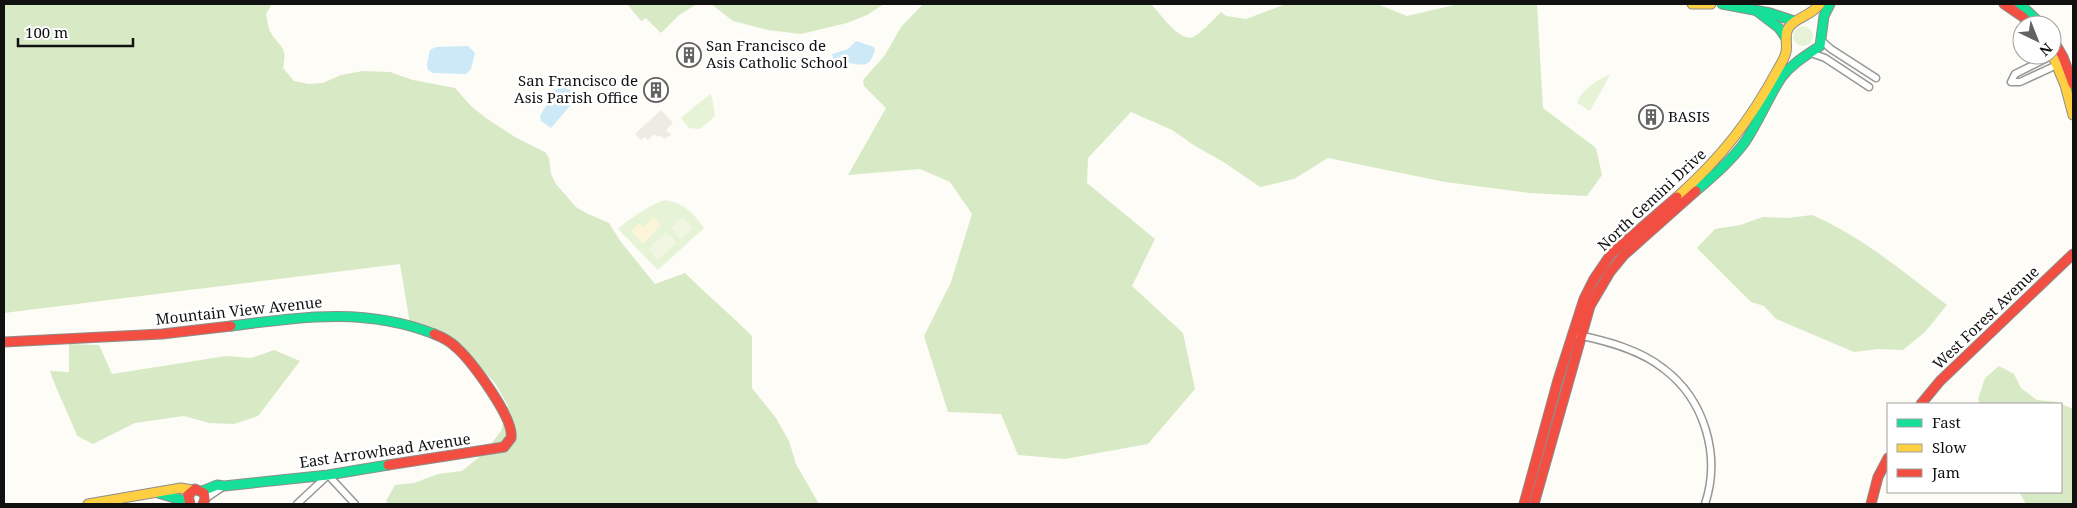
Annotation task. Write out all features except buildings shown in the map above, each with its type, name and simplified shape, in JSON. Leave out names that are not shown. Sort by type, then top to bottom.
[{"type":"street","points":[[1692,4],[1710,4]]},
{"type":"street","points":[[1722,4],[1756,10],[1794,21],[1814,12],[1820,4]]},
{"type":"street","points":[[1830,4],[1821,20],[1822,41],[1831,49],[1876,78]]},
{"type":"street","points":[[2004,4],[2020,15]]},
{"type":"street","points":[[2020,4],[2032,15]]},
{"type":"street","points":[[1756,10],[1779,28],[1794,52],[1825,58],[1869,87]]},
{"type":"street","points":[[1804,18],[1815,21],[1821,30]]},
{"type":"street","name":"North Gemini Drive","points":[[1534,504],[1577,335],[1584,298],[1601,267],[1621,244],[1695,181],[1723,153],[1743,127],[1779,68],[1787,41],[1788,29],[1794,21]]},
{"type":"street","name":"North Gemini Drive","points":[[1524,504],[1577,335],[1590,306],[1610,272],[1624,255],[1724,166],[1756,125],[1782,77],[1820,46],[1822,41]]},
{"type":"street","points":[[2034,65],[2016,74],[2011,82],[2020,82],[2057,65]]},
{"type":"street","points":[[2061,65],[2073,114]]},
{"type":"street","points":[[2062,65],[2073,84]]},
{"type":"street","name":"West Forest Avenue","points":[[1922,403],[1940,381],[2073,254]]},
{"type":"street","name":"Mountain View Avenue","points":[[4,342],[184,332],[332,314],[390,318],[444,338],[454,345],[483,379],[501,406]]},
{"type":"street","points":[[1577,335],[1632,351],[1649,359],[1664,369],[1686,392],[1704,422],[1712,460],[1712,478],[1706,504]]},
{"type":"street","name":"East Arrowhead Avenue","points":[[192,490],[203,500],[217,485],[224,486],[328,475],[504,447],[510,441],[512,434],[501,406]]},
{"type":"street","points":[[1870,504],[1878,477],[1887,460]]},
{"type":"street","points":[[297,504],[328,475],[355,504]]},
{"type":"street","points":[[88,504],[181,488],[192,490],[188,496],[189,503]]},
{"type":"street","points":[[158,493],[189,503]]},
{"type":"green space","points":[[4,4],[272,4],[266,14],[270,31],[282,47],[284,54],[283,68],[294,81],[309,84],[323,83],[341,75],[363,71],[390,72],[413,80],[455,88],[471,106],[486,118],[515,137],[545,152],[549,158],[551,174],[556,184],[576,207],[609,223],[621,242],[655,284],[685,273],[752,336],[752,388],[776,418],[789,441],[796,464],[819,504],[389,504],[386,501],[395,485],[414,483],[438,474],[462,471],[484,453],[501,431],[508,406],[495,383],[473,361],[410,324],[400,264],[4,313]]},
{"type":"green space","points":[[627,4],[697,4],[679,15],[661,33],[646,18],[641,21]]},
{"type":"green space","points":[[711,4],[884,4],[867,15],[847,23],[801,34],[768,30],[733,21]]},
{"type":"green space","points":[[923,4],[1151,4],[1171,27],[1189,38],[1198,34],[1221,12],[1226,16],[1246,19],[1286,4],[1377,4],[1407,16],[1459,4],[1537,4],[1543,108],[1596,148],[1602,175],[1587,196],[1529,193],[1445,182],[1328,158],[1294,179],[1260,187],[1172,130],[1131,112],[1088,158],[1087,183],[1155,239],[1132,286],[1183,333],[1195,389],[1148,444],[1065,459],[1018,455],[1001,414],[948,412],[924,336],[951,282],[972,214],[950,182],[920,169],[848,175],[886,108],[864,86],[863,80],[885,55],[901,27]]},
{"type":"green space","points":[[1799,26],[1807,26],[1813,32],[1813,40],[1807,46],[1799,46],[1793,40],[1793,32]]},
{"type":"green space","points":[[1610,75],[1590,111],[1577,103],[1590,86]]},
{"type":"green space","points":[[710,94],[715,116],[700,129],[689,128],[681,118]]},
{"type":"green space","points":[[665,200],[683,206],[704,228],[658,270],[618,229],[640,212]]},
{"type":"green space","points":[[1812,215],[1866,244],[1947,305],[1925,332],[1903,350],[1878,349],[1854,352],[1776,319],[1764,306],[1751,302],[1697,248],[1715,229],[1740,225],[1763,217],[1788,218]]},
{"type":"green space","points":[[683,217],[693,228],[681,240],[671,228]]},
{"type":"green space","points":[[666,232],[677,243],[658,260],[648,249]]},
{"type":"green space","points":[[69,344],[99,345],[112,374],[226,356],[251,358],[274,350],[300,361],[258,416],[234,424],[209,423],[184,416],[135,423],[93,444],[77,436],[50,371],[69,372]]},
{"type":"green space","points":[[1999,366],[2014,374],[2021,388],[2037,400],[2059,403],[1980,403],[1978,399],[1985,378]]},
{"type":"green space","points":[[2062,404],[2073,409],[2073,504],[2026,504],[2020,493],[2062,493]]},
{"type":"sand","points":[[654,217],[661,225],[643,244],[631,231],[639,223],[643,227]]},
{"type":"shaded area","points":[[661,110],[673,123],[666,130],[671,135],[664,139],[660,135],[658,137],[654,134],[648,140],[645,137],[641,140],[635,134]]},
{"type":"water","points":[[856,41],[874,47],[875,51],[869,62],[862,65],[833,58],[832,54],[848,49]]},
{"type":"water","points":[[468,46],[475,53],[471,69],[466,74],[433,73],[428,70],[427,64],[430,50],[436,47]]},
{"type":"water","points":[[563,85],[575,94],[575,100],[551,128],[541,121],[540,116],[555,90]]},
{"type":"traffic: fast","points":[[1722,4],[1770,13],[1794,21]]},
{"type":"traffic: fast","points":[[1696,191],[1740,149],[1755,126],[1776,86],[1789,68],[1820,46],[1824,16],[1830,4]]},
{"type":"traffic: fast","points":[[2020,4],[2032,15]]},
{"type":"traffic: fast","points":[[1758,12],[1779,28],[1786,38]]},
{"type":"traffic: fast","points":[[231,326],[334,316],[384,320],[434,334]]},
{"type":"traffic: fast","points":[[202,491],[217,485],[224,486],[328,475],[388,465]]},
{"type":"traffic: fast","points":[[158,493],[188,502]]},
{"type":"traffic: slow","points":[[1692,4],[1711,4]]},
{"type":"traffic: slow","points":[[1677,197],[1721,153],[1757,105],[1785,56],[1788,29],[1796,20],[1820,4]]},
{"type":"traffic: slow","points":[[2057,65],[2065,85],[2073,115]]},
{"type":"traffic: slow","points":[[88,504],[181,488],[192,490]]},
{"type":"traffic: jam","points":[[2004,4],[2020,15]]},
{"type":"traffic: jam","points":[[2062,55],[2073,84]]},
{"type":"traffic: jam","points":[[1534,504],[1590,306],[1610,272],[1624,255],[1696,191]]},
{"type":"traffic: jam","points":[[1524,504],[1558,380],[1584,299],[1594,279],[1611,254],[1677,197]]},
{"type":"traffic: jam","points":[[1922,403],[1940,381],[2073,254]]},
{"type":"traffic: jam","points":[[4,342],[162,334],[231,326]]},
{"type":"traffic: jam","points":[[388,465],[504,447],[511,438],[510,429],[500,405],[482,378],[464,355],[446,340],[434,334]]},
{"type":"traffic: jam","points":[[1871,504],[1878,477],[1887,460]]},
{"type":"traffic: jam","points":[[190,504],[188,495],[195,489],[204,493],[205,499],[203,504]]},
{"type":"place","name":"San Francisco de Asis Catholic School","points":[[689,55]]},
{"type":"place","name":"San Francisco de Asis Parish Office","points":[[656,90]]},
{"type":"place","name":"BASIS","points":[[1651,117]]}]
